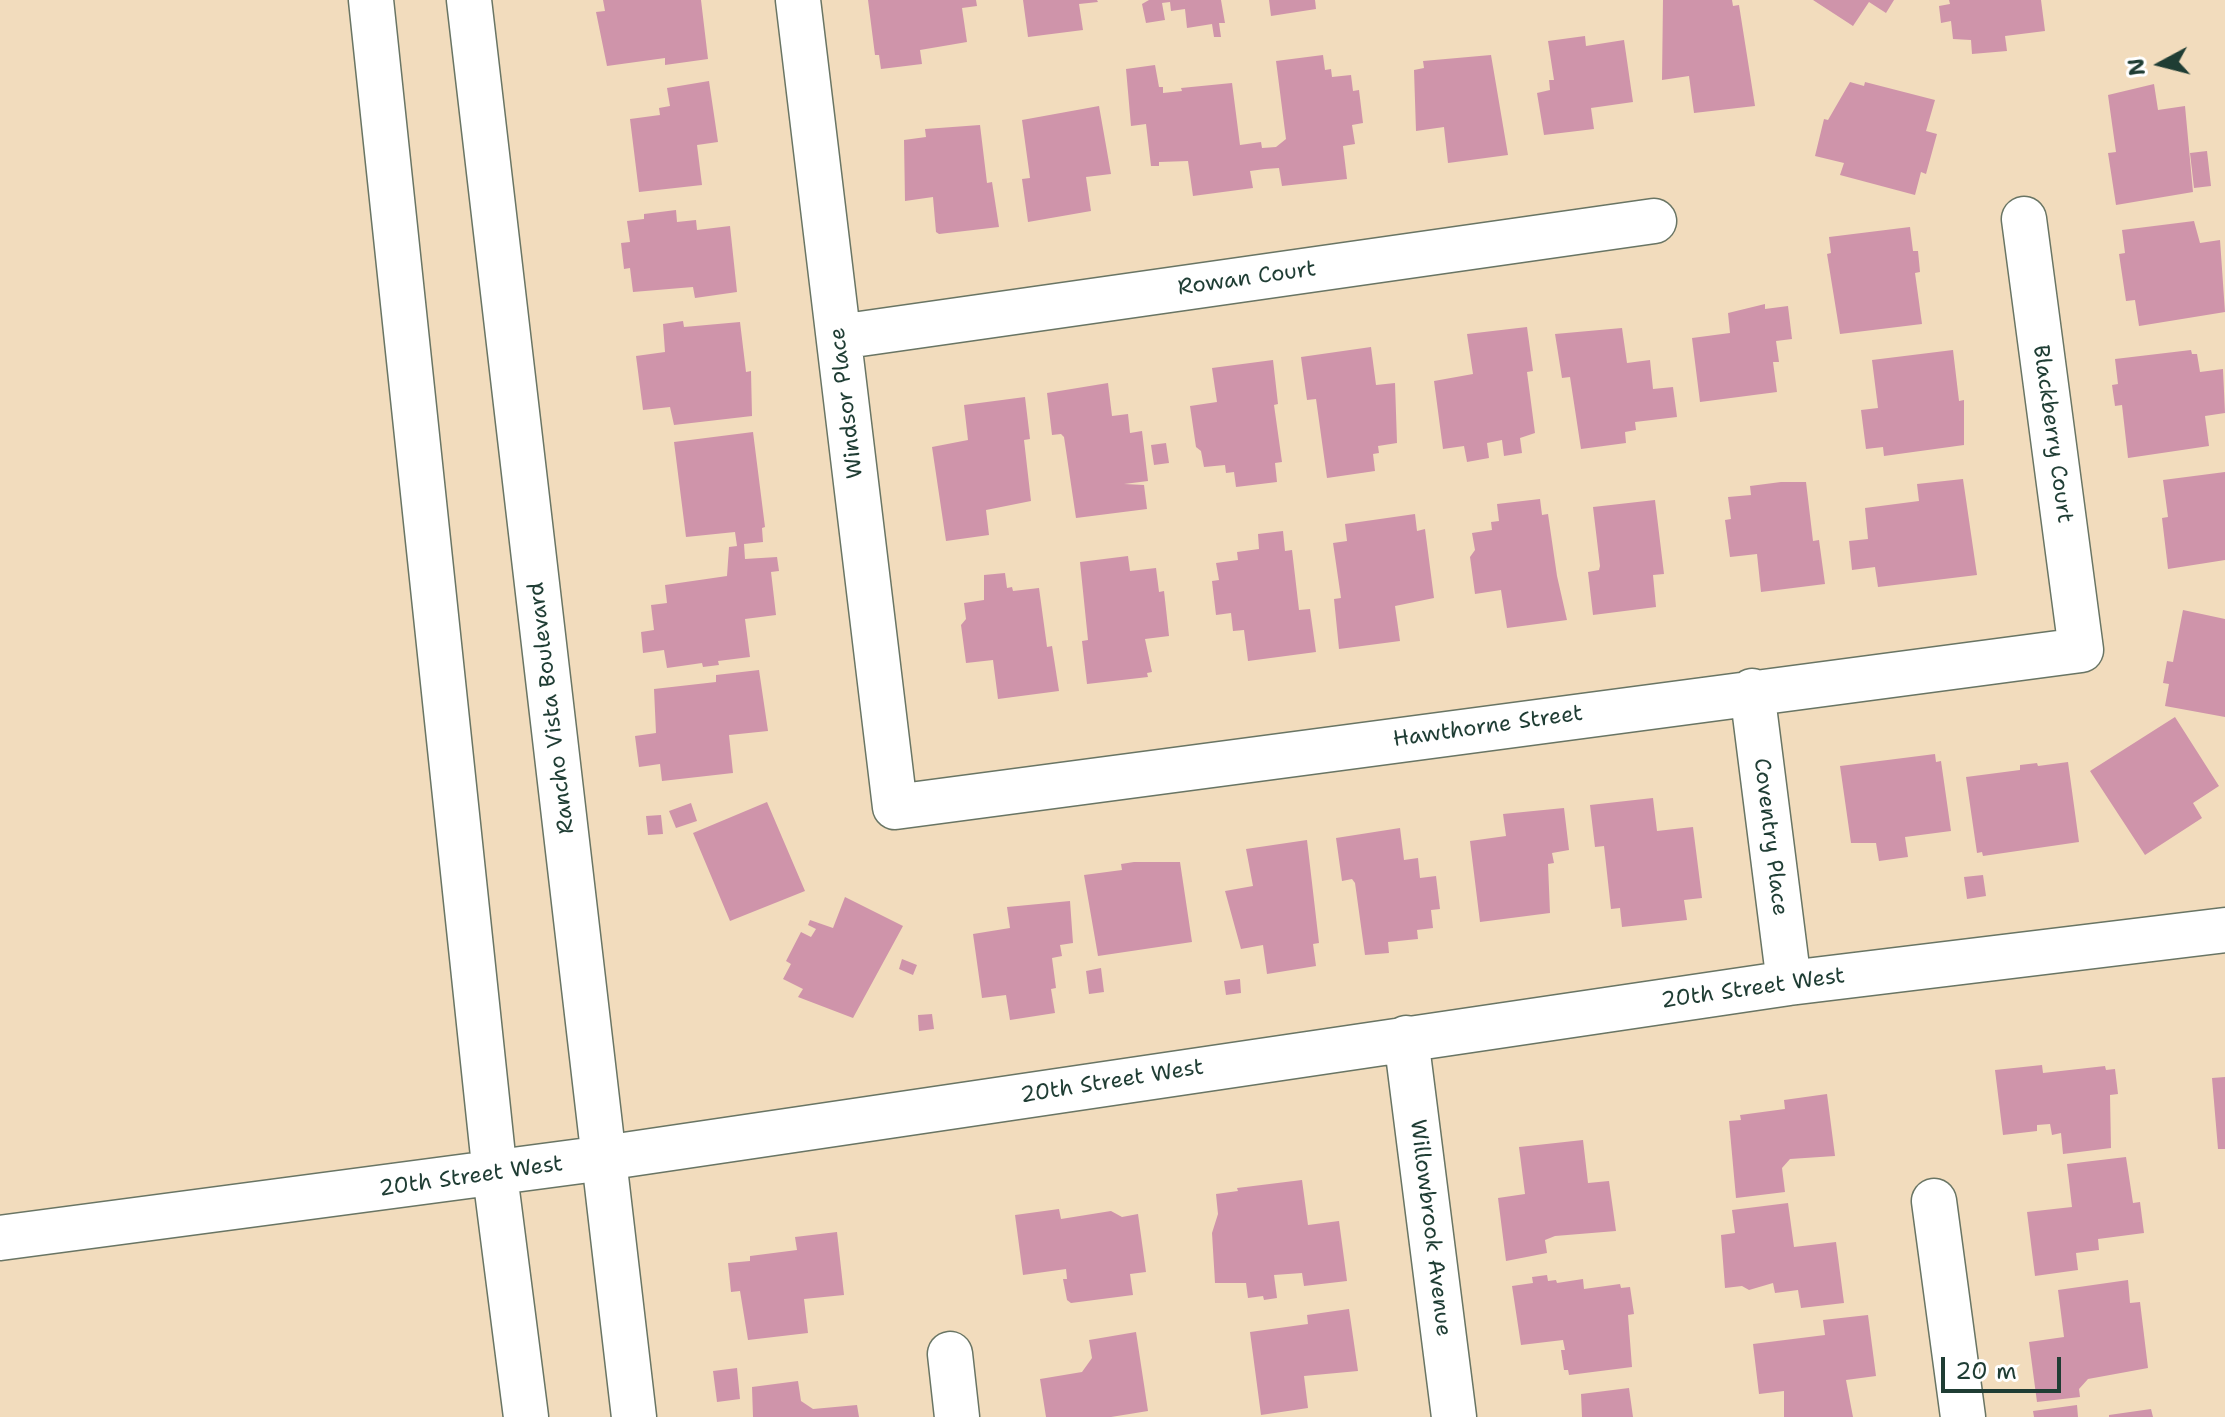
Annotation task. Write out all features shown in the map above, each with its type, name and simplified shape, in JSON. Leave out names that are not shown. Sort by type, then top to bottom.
[{"type":"street","points":[[371,0],[495,1175],[526,1417]]},
{"type":"street","name":"Rancho Vista Boulevard","points":[[469,0],[634,1417]]},
{"type":"street","name":"Windsor Place","points":[[798,0],[895,807]]},
{"type":"street","name":"Blackberry Court","points":[[2024,219],[2081,650]]},
{"type":"street","name":"Rowan Court","points":[[839,337],[1654,221]]},
{"type":"street","name":"Hawthorne Street","points":[[895,807],[1752,691],[2081,650]]},
{"type":"street","name":"Coventry Place","points":[[1752,691],[1789,983]]},
{"type":"street","name":"20th Street West","points":[[0,1238],[495,1175],[1789,983],[2225,930]]},
{"type":"street","name":"Willowbrook Avenue","points":[[1406,1038],[1454,1417]]},
{"type":"street","points":[[1934,1201],[1963,1417]]},
{"type":"street","points":[[950,1354],[957,1417]]},
{"type":"building","points":[[603,0],[701,0],[708,59],[665,65],[665,58],[607,66],[596,12],[605,11]]},
{"type":"building","points":[[868,0],[976,0],[977,6],[962,8],[967,42],[920,50],[922,64],[881,69],[879,55],[875,55]]},
{"type":"building","points":[[1023,0],[1098,2],[1079,4],[1083,30],[1028,37]]},
{"type":"building","points":[[1149,0],[1221,0],[1225,23],[1219,23],[1221,37],[1214,37],[1212,24],[1187,28],[1185,9],[1171,11],[1170,2],[1162,3],[1165,20],[1146,23],[1142,4]]},
{"type":"building","points":[[1269,0],[1315,0],[1316,9],[1271,16]]},
{"type":"building","points":[[1663,0],[1732,0],[1733,6],[1739,5],[1755,106],[1694,113],[1689,76],[1662,80]]},
{"type":"building","points":[[1813,0],[1894,0],[1886,13],[1869,2],[1853,26]]},
{"type":"building","points":[[1949,0],[2041,0],[2045,31],[2005,36],[2007,51],[1972,54],[1971,40],[1953,39],[1951,21],[1941,23],[1939,6],[1950,4]]},
{"type":"building","points":[[1585,36],[1586,46],[1624,40],[1633,102],[1591,108],[1594,129],[1544,135],[1537,93],[1550,90],[1549,80],[1554,80],[1548,41]]},
{"type":"building","points":[[1323,55],[1325,70],[1331,69],[1332,77],[1351,75],[1353,91],[1359,90],[1363,123],[1352,125],[1355,144],[1343,146],[1347,179],[1282,186],[1279,168],[1265,169],[1250,171],[1253,188],[1193,196],[1188,161],[1159,162],[1159,166],[1151,166],[1146,124],[1131,126],[1126,69],[1155,65],[1163,93],[1232,83],[1240,145],[1261,142],[1262,148],[1276,147],[1286,139],[1276,61]]},
{"type":"building","points":[[1491,55],[1508,155],[1448,163],[1444,127],[1416,131],[1414,70],[1424,68],[1423,61]]},
{"type":"building","points":[[709,81],[718,142],[697,145],[702,185],[639,192],[630,119],[660,115],[659,108],[670,106],[667,88]]},
{"type":"building","points":[[1850,82],[1864,86],[1865,82],[1935,100],[1926,131],[1937,134],[1926,174],[1921,172],[1915,195],[1840,175],[1844,163],[1815,156],[1824,119],[1828,120]]},
{"type":"building","points":[[2154,84],[2158,110],[2185,106],[2193,192],[2116,205],[2108,153],[2116,152],[2108,95]]},
{"type":"building","points":[[1099,106],[1111,174],[1086,177],[1091,211],[1028,222],[1022,179],[1030,178],[1022,120]]},
{"type":"building","points":[[980,125],[987,183],[992,182],[999,227],[939,234],[936,232],[933,197],[905,201],[904,140],[926,137],[925,129]]},
{"type":"building","points":[[2207,151],[2211,186],[2194,188],[2190,153]]},
{"type":"building","points":[[676,210],[677,222],[696,220],[697,230],[730,226],[737,292],[695,298],[693,287],[633,292],[630,268],[624,269],[621,243],[630,242],[627,221],[644,219],[644,214]]},
{"type":"building","points":[[2194,221],[2200,243],[2220,240],[2225,312],[2139,326],[2135,300],[2126,301],[2119,254],[2125,253],[2122,230]]},
{"type":"building","points":[[1910,227],[1913,251],[1918,251],[1920,272],[1915,273],[1922,324],[1840,334],[1827,254],[1831,253],[1829,237]]},
{"type":"building","points":[[1765,304],[1765,309],[1788,306],[1792,339],[1776,341],[1779,362],[1773,362],[1777,392],[1700,402],[1692,338],[1730,333],[1728,313]]},
{"type":"building","points":[[683,321],[684,327],[740,322],[746,372],[751,371],[752,416],[674,425],[670,407],[643,410],[636,356],[665,352],[663,324]]},
{"type":"building","points":[[1527,327],[1533,371],[1527,372],[1535,433],[1520,438],[1522,453],[1504,456],[1502,440],[1487,443],[1489,458],[1467,462],[1464,446],[1443,449],[1434,381],[1473,374],[1467,334]]},
{"type":"building","points":[[1622,328],[1627,363],[1650,360],[1653,389],[1673,387],[1677,417],[1635,422],[1636,430],[1625,432],[1626,443],[1581,449],[1570,377],[1562,378],[1555,334]]},
{"type":"building","points":[[1371,347],[1376,385],[1395,383],[1397,443],[1378,446],[1379,453],[1373,454],[1375,471],[1327,478],[1316,399],[1307,400],[1301,357]]},
{"type":"building","points":[[1953,350],[1959,401],[1964,400],[1964,445],[1884,456],[1883,447],[1866,449],[1861,410],[1878,408],[1872,360]]},
{"type":"building","points":[[2191,350],[2192,354],[2197,354],[2200,372],[2223,369],[2225,413],[2205,416],[2209,446],[2128,458],[2122,405],[2115,406],[2112,385],[2118,384],[2115,359]]},
{"type":"building","points":[[1273,360],[1278,404],[1274,405],[1282,462],[1275,463],[1277,482],[1236,487],[1234,472],[1226,473],[1225,465],[1204,467],[1201,451],[1196,447],[1190,406],[1217,402],[1212,368]]},
{"type":"building","points":[[1108,383],[1112,416],[1128,414],[1130,433],[1142,431],[1148,481],[1124,484],[1144,485],[1147,509],[1076,518],[1064,437],[1061,434],[1052,435],[1047,393]]},
{"type":"building","points":[[1025,397],[1030,439],[1024,440],[1031,501],[986,510],[989,535],[946,541],[932,447],[968,440],[964,405]]},
{"type":"building","points":[[753,432],[765,527],[762,528],[763,542],[744,544],[745,559],[777,557],[779,571],[771,572],[776,615],[745,619],[750,657],[718,661],[719,665],[703,667],[702,663],[667,668],[664,650],[643,653],[641,632],[654,630],[651,605],[667,603],[665,585],[727,576],[729,547],[737,546],[735,532],[686,537],[674,442]]},
{"type":"building","points":[[1166,443],[1169,463],[1154,465],[1151,445]]},
{"type":"building","points":[[2225,472],[2225,560],[2168,569],[2162,518],[2168,517],[2163,480]]},
{"type":"building","points":[[1963,479],[1977,575],[1878,587],[1875,567],[1852,570],[1849,541],[1868,539],[1865,508],[1919,501],[1917,484]]},
{"type":"building","points":[[1806,482],[1813,541],[1819,540],[1825,584],[1761,592],[1757,554],[1730,557],[1725,520],[1731,519],[1728,497],[1751,495],[1750,486]]},
{"type":"building","points":[[1540,499],[1542,515],[1548,514],[1567,620],[1507,628],[1501,590],[1475,594],[1470,557],[1475,550],[1472,533],[1492,530],[1491,522],[1499,521],[1497,504]]},
{"type":"building","points":[[1655,500],[1664,574],[1653,575],[1656,607],[1593,615],[1588,572],[1599,570],[1600,566],[1593,507]]},
{"type":"building","points":[[1415,514],[1417,531],[1425,529],[1434,598],[1395,606],[1400,641],[1339,649],[1334,599],[1341,598],[1333,543],[1347,541],[1345,524]]},
{"type":"building","points":[[1283,531],[1285,551],[1292,550],[1299,610],[1310,609],[1316,652],[1248,661],[1244,630],[1233,631],[1231,613],[1216,615],[1212,581],[1219,580],[1216,563],[1238,560],[1237,552],[1259,549],[1258,534]]},
{"type":"building","points":[[1128,556],[1130,571],[1156,568],[1159,592],[1164,591],[1169,636],[1145,639],[1152,672],[1147,673],[1148,677],[1087,684],[1082,641],[1088,640],[1080,562]]},
{"type":"building","points":[[1005,573],[1007,588],[1012,587],[1013,591],[1039,588],[1047,647],[1052,646],[1059,691],[998,699],[993,660],[966,663],[961,625],[966,619],[964,603],[984,600],[984,575]]},
{"type":"building","points":[[2183,610],[2225,619],[2225,717],[2165,706],[2169,684],[2163,683],[2167,661],[2173,662]]},
{"type":"building","points":[[759,670],[768,731],[729,735],[733,773],[662,781],[660,764],[639,767],[635,736],[656,733],[654,689],[716,682],[716,675]]},
{"type":"building","points":[[2175,717],[2219,786],[2193,803],[2202,818],[2145,855],[2090,771]]},
{"type":"building","points":[[1935,754],[1936,762],[1941,761],[1951,831],[1905,837],[1908,857],[1879,861],[1876,843],[1851,843],[1840,766]]},
{"type":"building","points":[[2068,762],[2079,842],[1983,856],[1982,852],[1977,853],[1966,777],[2020,770],[2020,765]]},
{"type":"building","points":[[1653,798],[1657,831],[1693,827],[1702,898],[1684,900],[1687,920],[1622,927],[1620,908],[1611,909],[1604,846],[1595,847],[1590,805]]},
{"type":"building","points":[[767,802],[805,891],[730,921],[693,833]]},
{"type":"building","points":[[691,803],[697,821],[676,828],[669,811]]},
{"type":"building","points":[[1564,808],[1569,850],[1552,853],[1554,863],[1548,864],[1550,913],[1480,922],[1470,841],[1506,836],[1503,814]]},
{"type":"building","points":[[661,815],[663,834],[648,835],[646,816]]},
{"type":"building","points":[[1400,828],[1404,860],[1418,858],[1420,878],[1436,876],[1440,909],[1431,910],[1433,928],[1417,930],[1418,939],[1388,942],[1389,953],[1365,955],[1355,883],[1352,879],[1342,881],[1336,838]]},
{"type":"building","points":[[1307,840],[1319,943],[1313,944],[1316,966],[1267,974],[1263,945],[1241,949],[1225,891],[1253,886],[1246,849]]},
{"type":"building","points":[[1180,862],[1192,942],[1098,956],[1084,875],[1122,870],[1121,864]]},
{"type":"building","points":[[1983,875],[1986,896],[1967,899],[1964,877]]},
{"type":"building","points":[[845,897],[903,926],[853,1018],[798,997],[803,989],[783,979],[791,964],[786,961],[801,932],[811,937],[816,929],[808,925],[810,920],[833,928]]},
{"type":"building","points":[[1070,901],[1073,943],[1060,945],[1062,956],[1052,958],[1056,988],[1051,989],[1055,1013],[1010,1020],[1006,995],[982,998],[973,934],[1010,928],[1007,907]]},
{"type":"building","points":[[902,959],[917,965],[913,975],[899,969]]},
{"type":"building","points":[[1101,968],[1104,992],[1089,994],[1086,971]]},
{"type":"building","points":[[1240,979],[1241,993],[1226,995],[1224,981]]},
{"type":"building","points":[[932,1014],[934,1029],[919,1031],[918,1015]]},
{"type":"building","points":[[2042,1065],[2043,1073],[2105,1066],[2106,1070],[2115,1069],[2118,1094],[2110,1095],[2111,1148],[2063,1154],[2061,1133],[2052,1135],[2050,1124],[2037,1125],[2037,1131],[2003,1135],[1995,1070]]},
{"type":"building","points":[[2225,1077],[2225,1149],[2218,1149],[2212,1078]]},
{"type":"building","points":[[1827,1094],[1835,1156],[1790,1159],[1782,1168],[1785,1192],[1736,1198],[1729,1121],[1741,1120],[1740,1115],[1785,1109],[1784,1100]]},
{"type":"building","points":[[1583,1140],[1588,1183],[1609,1181],[1616,1231],[1555,1236],[1545,1240],[1547,1253],[1506,1261],[1498,1198],[1525,1194],[1519,1147]]},
{"type":"building","points":[[2126,1157],[2133,1203],[2140,1202],[2144,1233],[2098,1239],[2099,1250],[2076,1253],[2078,1270],[2035,1276],[2027,1212],[2072,1207],[2067,1164]]},
{"type":"building","points":[[1302,1180],[1308,1225],[1339,1221],[1347,1281],[1304,1286],[1302,1273],[1274,1275],[1277,1298],[1264,1300],[1263,1296],[1248,1298],[1246,1283],[1215,1283],[1212,1233],[1218,1214],[1216,1194],[1238,1191],[1237,1188]]},
{"type":"building","points":[[1788,1203],[1794,1247],[1836,1242],[1844,1303],[1801,1308],[1798,1290],[1775,1293],[1773,1283],[1749,1290],[1742,1286],[1725,1288],[1721,1235],[1735,1233],[1732,1210]]},
{"type":"building","points":[[1059,1209],[1061,1219],[1111,1211],[1122,1217],[1138,1214],[1146,1272],[1130,1274],[1133,1295],[1071,1303],[1067,1300],[1063,1279],[1067,1279],[1066,1269],[1023,1275],[1015,1215]]},
{"type":"building","points":[[837,1232],[844,1295],[804,1299],[808,1333],[748,1340],[740,1291],[731,1292],[728,1263],[750,1261],[750,1256],[797,1250],[795,1237]]},
{"type":"building","points":[[1547,1275],[1548,1281],[1556,1280],[1557,1283],[1583,1279],[1584,1289],[1620,1284],[1621,1288],[1630,1287],[1634,1314],[1628,1315],[1632,1367],[1569,1375],[1568,1370],[1564,1370],[1563,1340],[1521,1345],[1512,1286],[1533,1283],[1532,1277]]},
{"type":"building","points":[[2128,1280],[2130,1303],[2140,1302],[2148,1368],[2088,1379],[2079,1389],[2080,1397],[2037,1402],[2029,1342],[2064,1337],[2058,1290]]},
{"type":"building","points":[[1349,1309],[1358,1371],[1304,1376],[1308,1408],[1261,1415],[1250,1332],[1308,1324],[1307,1315]]},
{"type":"building","points":[[1868,1315],[1876,1376],[1846,1380],[1853,1417],[1784,1417],[1784,1391],[1759,1394],[1753,1344],[1825,1335],[1823,1320]]},
{"type":"building","points":[[1136,1332],[1148,1411],[1111,1417],[1046,1417],[1040,1379],[1082,1372],[1092,1358],[1089,1340]]},
{"type":"building","points":[[737,1368],[740,1399],[717,1402],[713,1371]]},
{"type":"building","points":[[798,1381],[801,1401],[813,1409],[857,1405],[859,1417],[753,1417],[752,1387]]},
{"type":"building","points":[[1629,1388],[1633,1417],[1582,1417],[1581,1394]]},
{"type":"building","points":[[2077,1405],[2078,1417],[2034,1417],[2033,1411]]},
{"type":"building","points":[[2151,1409],[2153,1417],[2109,1417],[2109,1415]]}]
